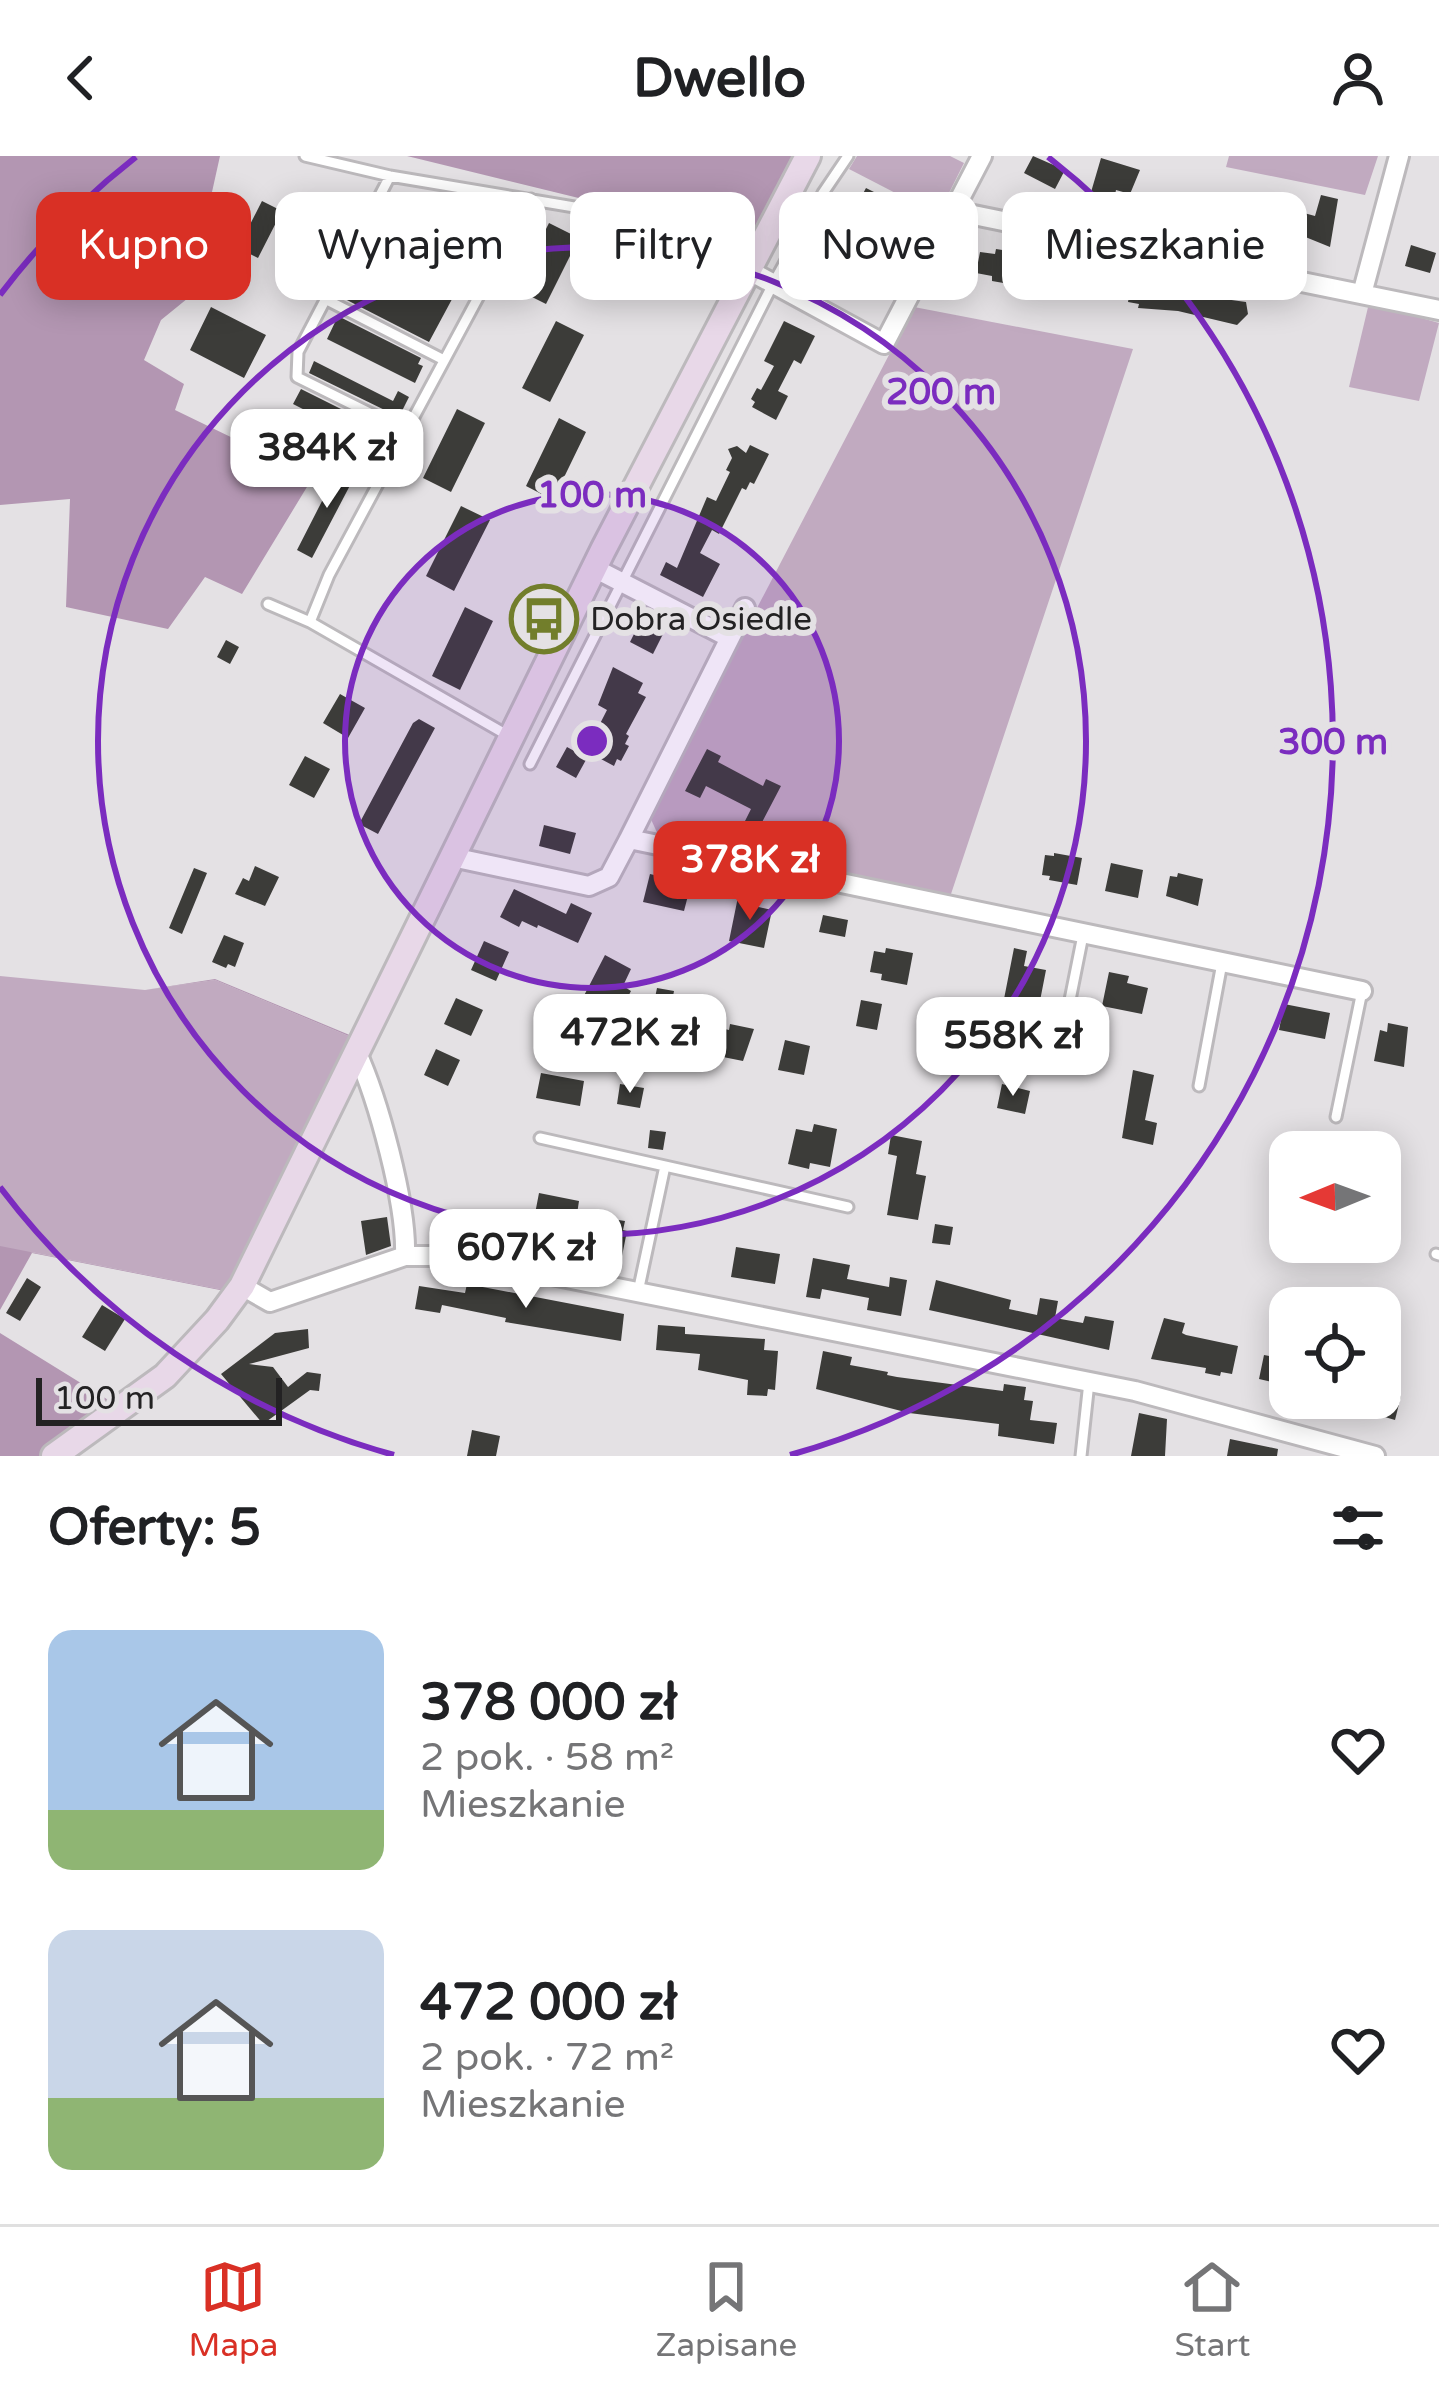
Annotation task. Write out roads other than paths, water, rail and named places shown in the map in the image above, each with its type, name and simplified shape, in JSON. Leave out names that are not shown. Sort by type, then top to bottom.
[{"type":"main road","points":[[755,258],[808,156]]},
{"type":"main road","points":[[54,1456],[165,1376],[242,1286],[594,568],[732,300]]},
{"type":"street","points":[[964,192],[982,156]]},
{"type":"street","points":[[1362,294],[1399,156]]},
{"type":"street","points":[[978,216],[1439,310]]},
{"type":"street","points":[[755,274],[779,287]]},
{"type":"street","points":[[803,300],[884,344],[907,300]]},
{"type":"street","points":[[594,568],[730,638]]},
{"type":"street","points":[[452,857],[589,886],[609,877],[746,608]]},
{"type":"street","points":[[629,839],[1362,991]]},
{"type":"street","points":[[356,1051],[392,1169],[404,1256]]},
{"type":"street","points":[[242,1286],[270,1302],[404,1256],[457,1256],[1089,1382],[1375,1456]]},
{"type":"lane","points":[[304,156],[488,192]]},
{"type":"lane","points":[[530,764],[773,284],[848,156]]},
{"type":"lane","points":[[381,192],[390,176]]},
{"type":"lane","points":[[546,202],[711,230],[762,245]]},
{"type":"lane","points":[[324,300],[298,352],[298,376],[406,431]]},
{"type":"lane","points":[[327,300],[444,360]]},
{"type":"lane","points":[[310,622],[329,575],[477,300]]},
{"type":"lane","points":[[268,604],[310,622],[512,738]]},
{"type":"lane","points":[[1059,1055],[1083,935]]},
{"type":"lane","points":[[1199,1086],[1222,963]]},
{"type":"lane","points":[[1336,1117],[1362,991]]},
{"type":"lane","points":[[540,1138],[848,1207]]},
{"type":"lane","points":[[638,1292],[665,1166]]},
{"type":"lane","points":[[1081,1456],[1089,1382]]},
{"type":"place","name":"Dobra Osiedle","points":[[544,619]]}]
